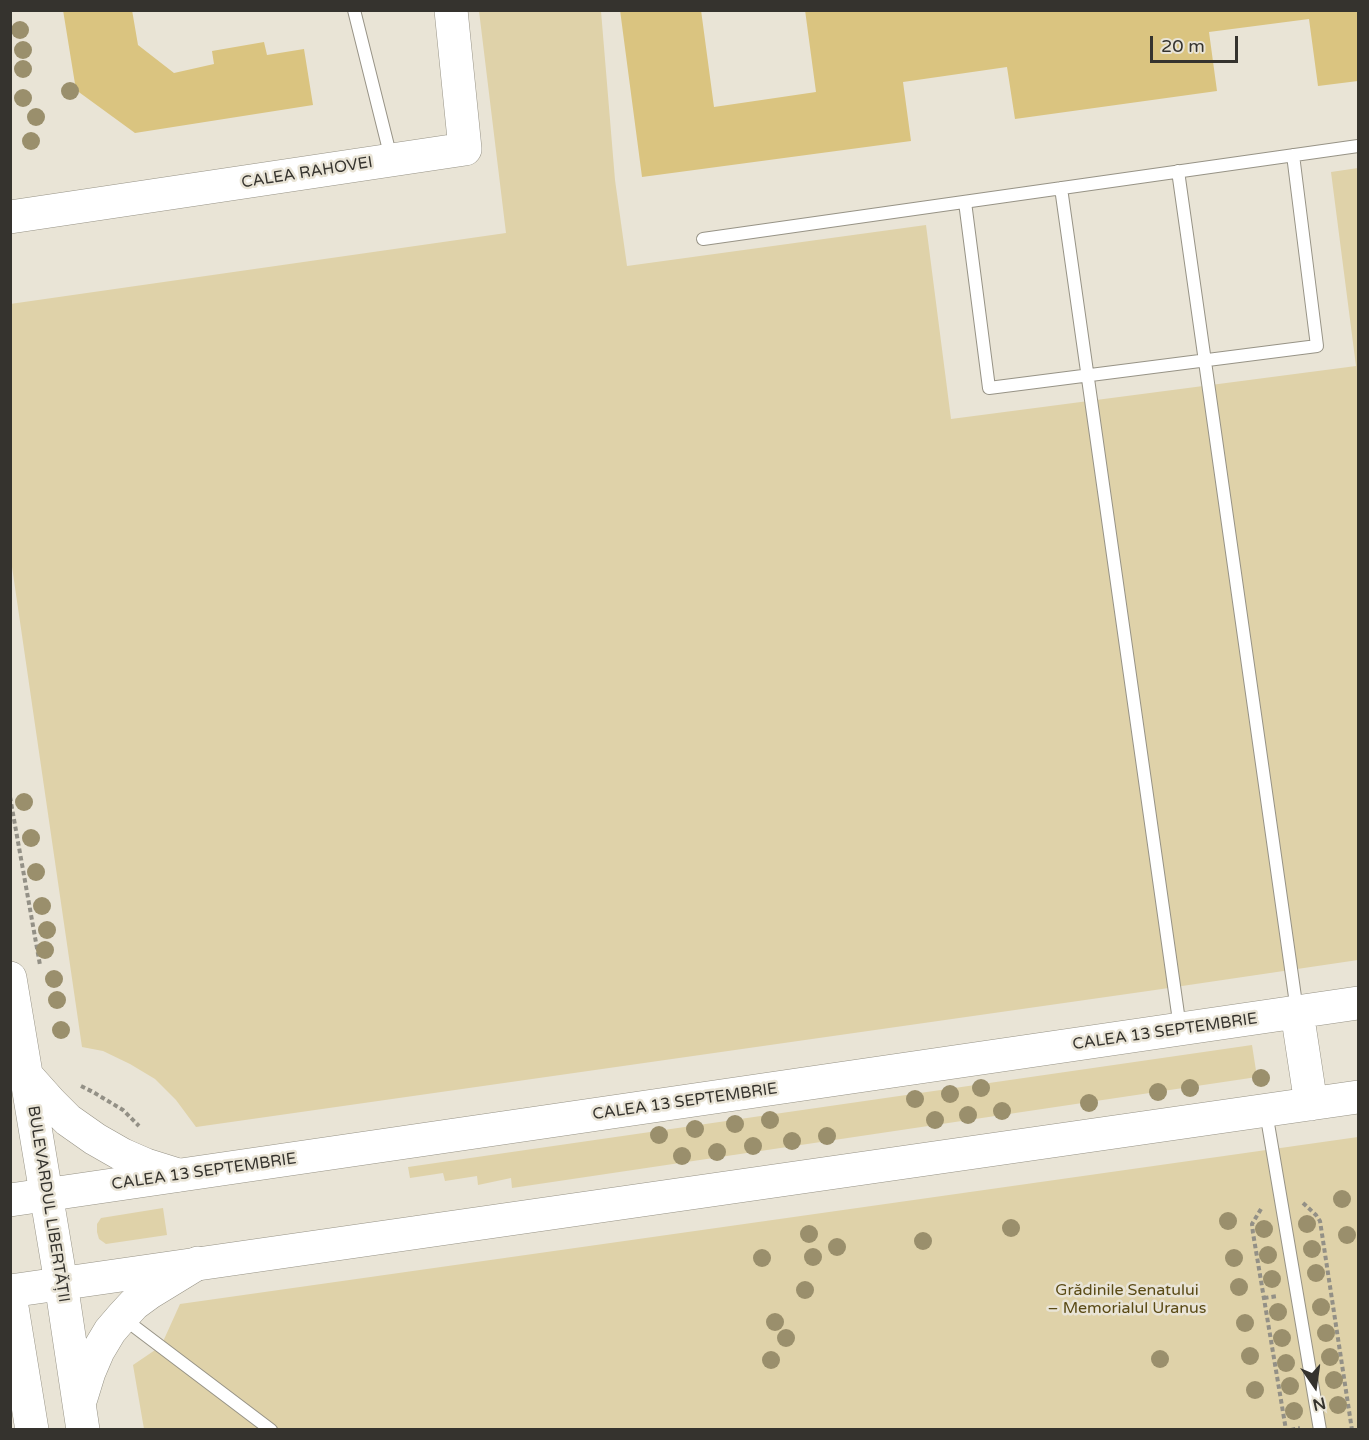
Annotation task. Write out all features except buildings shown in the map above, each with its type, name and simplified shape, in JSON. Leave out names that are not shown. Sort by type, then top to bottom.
[{"type":"main road","name":"CALEA RAHOVEI","points":[[10,217],[465,149],[452,10]]},
{"type":"main road","name":"BULEVARDUL LIBERTĂȚII","points":[[26,973],[26,1075],[82,1416]]},
{"type":"main road","name":"CALEA 13 SEPTEMBRIE","points":[[10,1200],[1359,1003]]},
{"type":"main road","points":[[1298,1012],[1311,1104]]},
{"type":"main road","points":[[26,1075],[68,1120],[95,1139],[146,1165],[178,1175]]},
{"type":"main road","points":[[32,1430],[17,1368],[10,1293],[61,1283],[198,1263],[1359,1097]]},
{"type":"main road","points":[[82,1416],[89,1372],[110,1331],[134,1304],[198,1263]]},
{"type":"lane","points":[[354,10],[392,160]]},
{"type":"lane","points":[[703,239],[1359,146]]},
{"type":"lane","points":[[965,202],[989,388],[1317,346],[1293,155]]},
{"type":"lane","points":[[1178,171],[1298,1012]]},
{"type":"lane","points":[[1061,188],[1180,1029]]},
{"type":"lane","points":[[1266,1111],[1320,1430]]},
{"type":"lane","points":[[122,1317],[271,1430]]},
{"type":"path","points":[[10,798],[26,973]]},
{"type":"path","points":[[77,1085],[123,1110],[144,1130]]},
{"type":"path","points":[[1299,1200],[1320,1221],[1352,1430]]},
{"type":"path","points":[[1265,1203],[1252,1224],[1286,1430]]},
{"type":"path","points":[[1321,1288],[1329,1287]]},
{"type":"path","points":[[1264,1298],[1280,1295]]},
{"type":"path","points":[[1343,1421],[1351,1419]]},
{"type":"green space","points":[[479,11],[601,11],[615,180],[627,266],[926,225],[951,419],[1356,366],[1331,172],[1358,168],[1358,960],[196,1127],[176,1100],[155,1079],[103,1051],[82,1047],[11,560],[10,304],[506,233]]},
{"type":"green space","points":[[1252,1045],[1257,1077],[512,1188],[511,1178],[478,1185],[477,1176],[445,1181],[443,1173],[410,1178],[408,1167]]},
{"type":"green space","name":"Grădinile Senatului – Memorialul Uranus","points":[[1358,1137],[1358,1429],[144,1429],[133,1365],[161,1346],[180,1304]]},
{"type":"green space","points":[[163,1208],[167,1235],[106,1244],[99,1239],[97,1224],[101,1218]]}]
